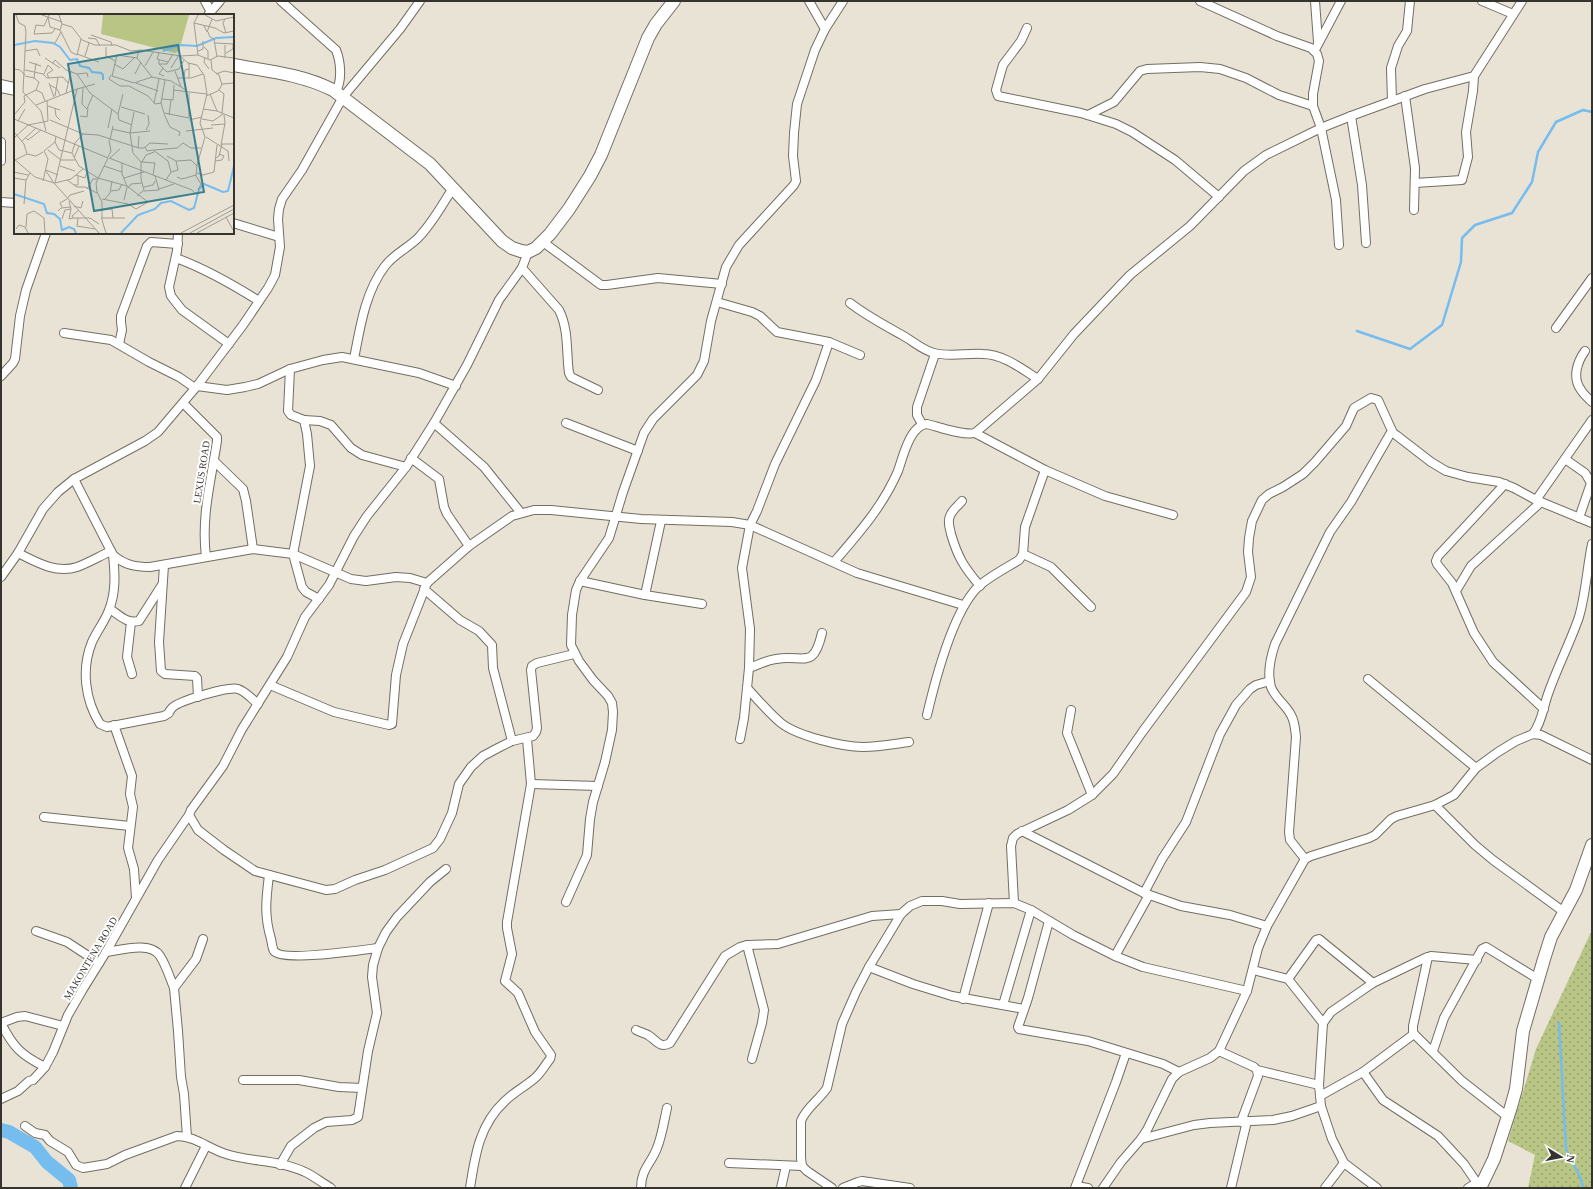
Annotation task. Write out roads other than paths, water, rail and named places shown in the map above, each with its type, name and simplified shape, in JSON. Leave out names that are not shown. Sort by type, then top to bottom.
[{"type":"street","points":[[205,1],[210,13],[220,1]]},
{"type":"street","points":[[281,1],[336,50],[339,58],[340,94]]},
{"type":"street","points":[[1,577],[18,553],[43,509],[58,492],[74,479],[145,441],[158,432],[196,387],[229,344],[275,275],[279,261],[278,219],[282,199],[302,170],[340,94],[400,29],[420,1]]},
{"type":"street","points":[[234,65],[293,75],[319,83],[340,94],[430,164],[502,241],[512,248],[528,252],[543,242],[569,209],[590,176],[612,127],[642,50],[656,24],[674,1]]},
{"type":"street","points":[[809,1],[825,29]]},
{"type":"street","points":[[566,902],[587,855],[590,819],[598,786],[606,762],[612,730],[613,712],[612,703],[608,696],[574,654],[570,636],[574,599],[580,581],[609,538],[644,433],[653,419],[697,375],[702,366],[711,321],[726,267],[739,245],[796,181],[793,156],[794,133],[798,104],[815,50],[825,29],[843,1]]},
{"type":"street","points":[[1200,1],[1277,36],[1301,44],[1317,47]]},
{"type":"street","points":[[1315,1],[1319,61],[1315,80],[1313,106],[1321,128],[1336,200],[1339,245]]},
{"type":"street","points":[[1317,47],[1341,1]]},
{"type":"street","points":[[1392,101],[1392,68],[1398,46],[1407,31],[1410,1]]},
{"type":"street","points":[[1482,1],[1513,14]]},
{"type":"street","points":[[1416,183],[1462,180],[1468,157],[1466,132],[1474,76],[1522,1]]},
{"type":"street","points":[[1027,28],[1021,41],[1003,65],[996,90],[998,96],[1088,115],[1116,124],[1155,146],[1176,160],[1219,197]]},
{"type":"street","points":[[1088,115],[1114,102],[1140,72],[1147,69],[1200,67],[1220,70],[1246,78],[1279,95],[1313,106]]},
{"type":"street","points":[[834,562],[871,519],[882,502],[897,473],[912,434],[916,428],[922,424],[927,424],[962,433],[976,433],[1038,379],[1074,334],[1130,275],[1190,226],[1244,171],[1266,155],[1321,128],[1431,87],[1469,79],[1474,76]]},
{"type":"street","points":[[1,86],[14,89]]},
{"type":"street","points":[[1405,96],[1416,183],[1414,210]]},
{"type":"street","points":[[1351,116],[1362,185],[1366,243]]},
{"type":"street","points":[[1,142],[1,161]]},
{"type":"street","points":[[354,359],[364,310],[380,273],[392,259],[417,239],[427,228],[453,188]]},
{"type":"street","points":[[1,202],[14,203]]},
{"type":"street","points":[[234,223],[279,237]]},
{"type":"street","points":[[1,376],[15,359],[20,316],[26,290],[46,234]]},
{"type":"street","points":[[178,234],[176,258],[169,287],[171,296],[182,310],[229,344]]},
{"type":"street","points":[[119,344],[122,330],[122,316],[147,246],[151,242],[155,241],[178,244]]},
{"type":"street","points":[[543,242],[601,284],[607,285],[658,278],[722,284]]},
{"type":"street","name":"MAKONTENA ROAD","points":[[1,1099],[18,1091],[29,1081],[33,1080],[44,1067],[53,1052],[63,1026],[83,989],[106,952],[165,848],[222,766],[242,729],[287,657],[305,617],[319,599],[354,536],[367,516],[406,467],[434,423],[456,386],[499,300],[522,268],[528,252]]},
{"type":"street","points":[[176,258],[229,282],[259,301]]},
{"type":"street","points":[[522,268],[559,310],[563,318],[566,331],[569,373],[571,377],[598,390]]},
{"type":"street","points":[[1556,328],[1592,278]]},
{"type":"street","points":[[717,302],[752,312],[760,316],[777,332],[829,342],[860,355]]},
{"type":"street","points":[[850,303],[870,318],[935,354],[985,354],[1002,359],[1038,379]]},
{"type":"street","points":[[64,333],[101,338],[119,344],[138,357],[196,387],[227,390],[245,388],[258,384],[290,369],[342,357],[420,373],[456,386]]},
{"type":"street","points":[[740,739],[749,668],[750,629],[742,568],[750,525],[762,501],[775,464],[816,380],[829,342]]},
{"type":"street","points":[[1585,352],[1578,362],[1577,378],[1580,390],[1592,402]]},
{"type":"street","points":[[922,424],[917,415],[917,407],[935,354]]},
{"type":"street","points":[[290,369],[288,411],[291,415],[304,420],[320,421],[331,424],[351,448],[362,455],[406,467]]},
{"type":"street","points":[[1014,903],[1011,846],[1013,838],[1022,831],[1068,810],[1092,795],[1113,774],[1185,673],[1246,592],[1251,577],[1248,552],[1249,538],[1252,521],[1262,500],[1269,494],[1303,474],[1346,426],[1354,408],[1362,402],[1371,398],[1378,400],[1393,433],[1446,471],[1505,484],[1539,501],[1592,523]]},
{"type":"street","name":"LEXUS ROAD","points":[[183,403],[217,437],[204,527],[206,557]]},
{"type":"street","points":[[304,420],[310,466],[293,554],[302,586],[306,592],[319,599]]},
{"type":"street","points":[[1456,591],[1471,566],[1539,501],[1592,420]]},
{"type":"street","points":[[434,423],[484,467],[521,513]]},
{"type":"street","points":[[566,423],[638,451]]},
{"type":"street","points":[[976,433],[1045,470],[1105,496],[1173,515]]},
{"type":"street","points":[[1305,859],[1290,840],[1288,832],[1296,737],[1295,726],[1291,716],[1272,688],[1270,681],[1272,653],[1330,532],[1351,502],[1390,434],[1393,433]]},
{"type":"street","points":[[412,458],[439,479],[444,507],[447,514],[470,546]]},
{"type":"street","points":[[1566,459],[1585,473],[1591,484],[1579,518]]},
{"type":"street","points":[[214,461],[243,489],[253,549]]},
{"type":"street","points":[[927,715],[935,683],[963,605],[980,586],[1019,560],[1023,554],[1025,527],[1045,470]]},
{"type":"street","points":[[74,479],[112,553],[121,562],[139,567],[150,568],[253,549],[293,554],[345,578],[358,581],[396,577],[410,578],[426,586],[460,620],[479,632],[492,645],[493,668],[512,741]]},
{"type":"street","points":[[1505,484],[1438,556],[1436,561],[1448,576],[1474,633],[1492,662],[1544,709]]},
{"type":"street","points":[[962,501],[952,512],[948,523],[958,557],[980,586]]},
{"type":"street","points":[[270,685],[334,712],[389,725],[392,724],[396,675],[401,652],[408,629],[426,586],[470,546],[499,524],[512,516],[521,513],[551,510],[662,521],[732,522],[750,525],[776,538],[857,573],[963,605]]},
{"type":"street","points":[[645,595],[662,521]]},
{"type":"street","points":[[1103,1188],[1121,1162],[1147,1130],[1172,1079],[1179,1072],[1210,1058],[1219,1051],[1247,991],[1258,948],[1267,926],[1305,859],[1375,835],[1391,819],[1397,816],[1435,806],[1454,795],[1476,768],[1516,741],[1534,734],[1539,726],[1548,694],[1570,642],[1579,616],[1583,601],[1592,544]]},
{"type":"street","points":[[18,553],[40,564],[56,569],[77,567],[112,553]]},
{"type":"street","points":[[112,553],[115,584],[110,609],[96,632],[90,648],[86,688],[88,698],[100,724],[107,727],[164,716],[169,714],[172,708],[198,697],[233,688],[239,689],[258,704]]},
{"type":"street","points":[[1023,554],[1051,567],[1091,607]]},
{"type":"street","points":[[164,565],[159,642],[161,670],[166,674],[195,676],[197,678],[198,697]]},
{"type":"street","points":[[580,581],[645,595],[702,604]]},
{"type":"street","points":[[110,609],[131,622],[139,621],[162,584]]},
{"type":"street","points":[[131,622],[128,657],[132,674]]},
{"type":"street","points":[[749,668],[775,659],[803,659],[810,657],[818,650],[822,633]]},
{"type":"street","points":[[189,815],[198,830],[224,850],[255,871],[269,875],[326,890],[335,889],[355,880],[385,870],[433,848],[440,839],[452,813],[459,784],[471,767],[483,756],[512,741],[527,739],[533,736],[536,732],[537,728],[531,670],[532,666],[537,663],[574,654]]},
{"type":"street","points":[[1368,679],[1476,768]]},
{"type":"street","points":[[1115,956],[1162,859],[1186,822],[1220,734],[1236,704],[1250,689],[1256,685],[1270,681]]},
{"type":"street","points":[[747,688],[782,724],[794,731],[857,747],[908,742]]},
{"type":"street","points":[[1072,710],[1067,733],[1092,795]]},
{"type":"street","points":[[114,725],[132,776],[130,794],[133,807],[128,848],[134,869],[136,898]]},
{"type":"street","points":[[1534,734],[1592,760]]},
{"type":"street","points":[[470,1188],[477,1148],[485,1129],[504,1102],[536,1078],[550,1059],[551,1055],[535,1032],[518,993],[505,982],[512,954],[506,928],[531,784],[527,739]]},
{"type":"street","points":[[531,784],[598,786]]},
{"type":"street","points":[[1435,806],[1475,845],[1493,860],[1564,912]]},
{"type":"street","points":[[44,817],[130,826]]},
{"type":"street","points":[[1022,831],[1037,840],[1146,894],[1181,906],[1230,915],[1267,926]]},
{"type":"street","points":[[1468,1188],[1480,1183],[1494,1159],[1516,1089],[1523,1030],[1551,937],[1576,890],[1592,845]]},
{"type":"street","points":[[280,1165],[291,1146],[314,1128],[326,1122],[352,1120],[358,1117],[362,1088],[377,1013],[372,977],[373,965],[378,948],[386,932],[397,916],[430,882],[446,869]]},
{"type":"street","points":[[269,875],[266,906],[267,924],[273,949],[277,954],[297,956],[378,948]]},
{"type":"street","points":[[832,1188],[806,1171],[802,1166],[800,1151],[801,1121],[803,1116],[822,1096],[827,1088],[842,1024],[856,992],[869,967],[901,914],[910,906],[922,901],[942,900],[960,904],[1014,903],[1030,910],[1073,935],[1115,956],[1142,967],[1247,991]]},
{"type":"street","points":[[963,999],[989,903]]},
{"type":"street","points":[[1003,1005],[1030,910]]},
{"type":"street","points":[[636,1030],[648,1035],[661,1045],[664,1046],[670,1043],[726,956],[740,947],[747,945],[778,944],[872,916],[901,914]]},
{"type":"street","points":[[1049,921],[1018,1027],[1020,1030],[1088,1041],[1163,1064],[1179,1072]]},
{"type":"street","points":[[36,931],[67,942],[99,963]]},
{"type":"street","points":[[174,988],[196,960],[202,938]]},
{"type":"street","points":[[1288,979],[1316,940],[1319,939],[1373,983]]},
{"type":"street","points":[[747,945],[764,1010],[752,1059]]},
{"type":"street","points":[[106,952],[142,947],[154,950],[160,955],[174,988],[187,1137]]},
{"type":"street","points":[[1433,1051],[1444,1018],[1482,949],[1486,947],[1538,979]]},
{"type":"street","points":[[1377,1188],[1344,1163],[1332,1139],[1321,1106],[1320,1085],[1323,1023],[1331,1012],[1373,983],[1428,957],[1477,960]]},
{"type":"street","points":[[1428,957],[1413,1026],[1413,1033],[1462,1081],[1508,1117]]},
{"type":"street","points":[[869,967],[913,984],[963,999],[1024,1009]]},
{"type":"street","points":[[1253,970],[1288,979],[1323,1023]]},
{"type":"street","points":[[44,1067],[23,1055],[7,1036],[1,1023],[17,1017],[25,1016],[63,1026]]},
{"type":"street","points":[[1320,1096],[1363,1072],[1414,1034]]},
{"type":"street","points":[[1219,1051],[1254,1067],[1257,1070],[1320,1085]]},
{"type":"street","points":[[1088,1188],[1076,1187],[1126,1052]]},
{"type":"street","points":[[1231,1188],[1244,1122],[1258,1076],[1257,1070]]},
{"type":"street","points":[[1363,1072],[1383,1100],[1438,1136],[1480,1183]]},
{"type":"street","points":[[243,1080],[299,1080],[339,1087],[362,1088]]},
{"type":"street","points":[[1141,1139],[1194,1125],[1279,1119],[1321,1106]]},
{"type":"street","points":[[641,1188],[642,1175],[650,1164],[658,1147],[666,1108]]},
{"type":"street","points":[[26,1126],[35,1133],[45,1135],[50,1141],[68,1152],[76,1165],[83,1168],[107,1164],[125,1155],[177,1136],[187,1137],[225,1154],[280,1165],[305,1172],[331,1188]]},
{"type":"street","points":[[185,1188],[206,1146]]},
{"type":"street","points":[[729,1163],[802,1166]]},
{"type":"street","points":[[1325,1188],[1344,1163]]},
{"type":"street","points":[[781,1188],[786,1166]]},
{"type":"street","points":[[843,1188],[862,1181],[910,1188]]},
{"type":"waterway","points":[[1357,331],[1410,349],[1442,325],[1461,262],[1462,238],[1475,225],[1512,213],[1532,182],[1538,152],[1556,122],[1583,110],[1592,112]]},
{"type":"waterway","points":[[1559,1023],[1566,1149],[1581,1179],[1583,1188]]},
{"type":"waterway","points":[[1,1130],[9,1132],[35,1147],[47,1162],[69,1180],[71,1188]]}]
